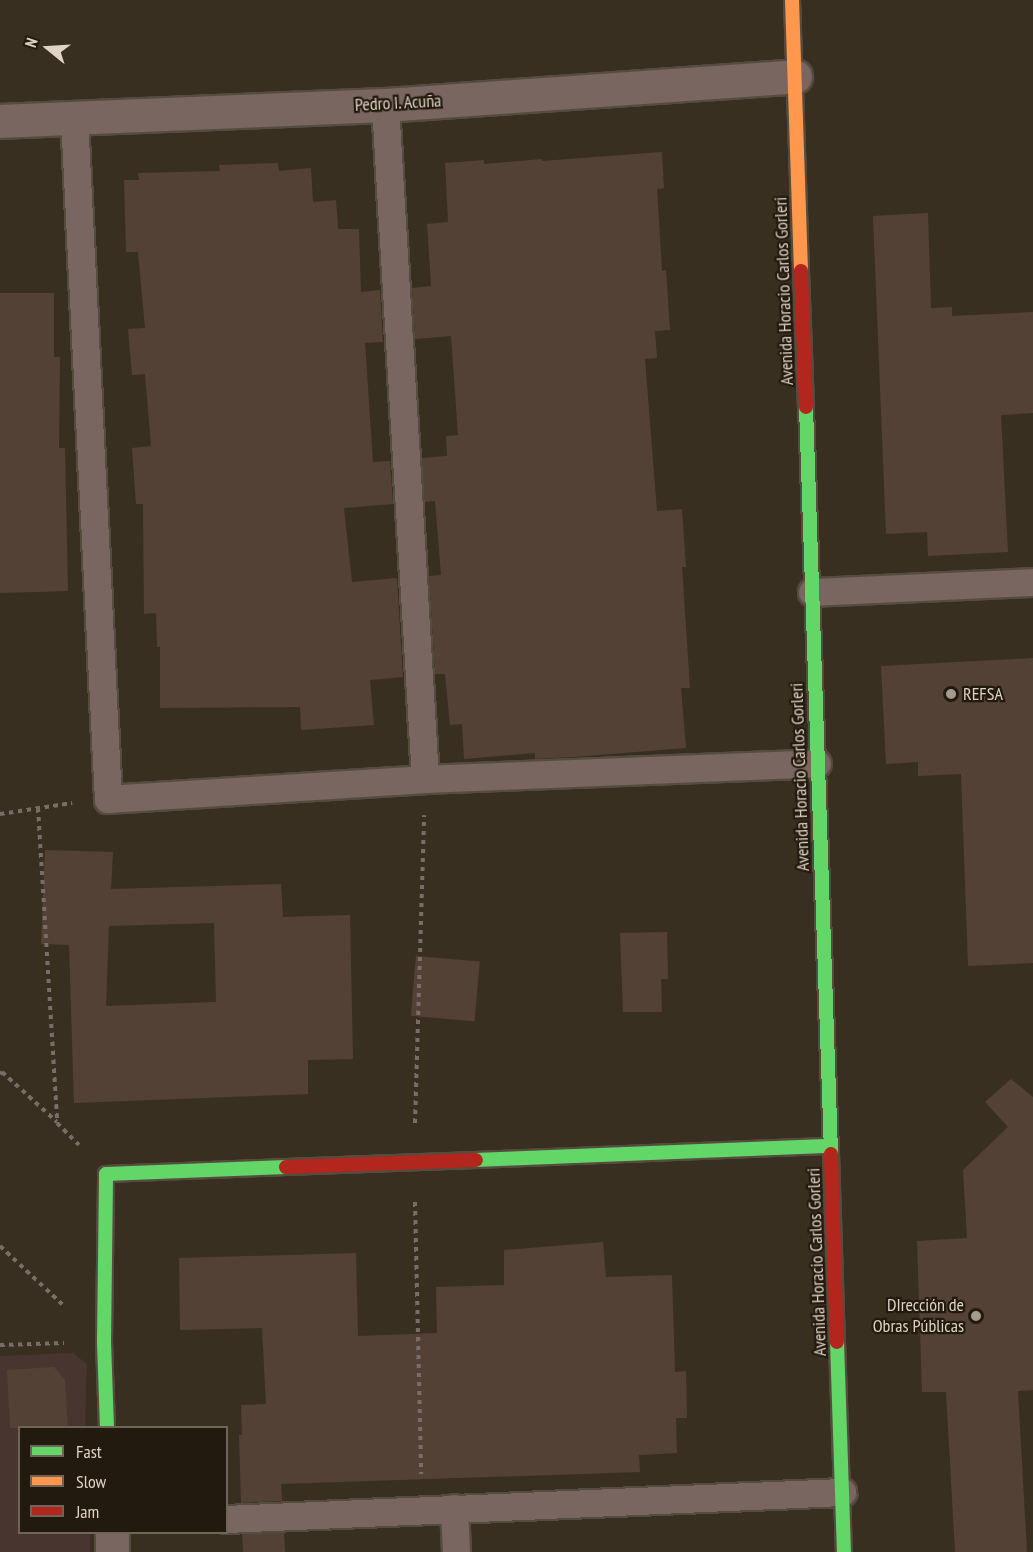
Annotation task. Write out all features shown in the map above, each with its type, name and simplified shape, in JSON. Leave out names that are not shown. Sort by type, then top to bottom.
[{"type":"main road","name":"Avenida Horacio Carlos Gorleri","points":[[792,0],[844,1552]]},
{"type":"main road","points":[[108,1426],[104,1342],[106,1173],[831,1146]]},
{"type":"street","name":"Pedro I. Acuña","points":[[0,121],[385,105],[795,76]]},
{"type":"street","points":[[112,1534],[112,1552]]},
{"type":"lane","points":[[385,105],[425,779]]},
{"type":"lane","points":[[74,117],[108,799],[425,779],[817,763]]},
{"type":"lane","points":[[812,592],[1033,582]]},
{"type":"lane","points":[[228,1520],[842,1492]]},
{"type":"lane","points":[[454,1508],[456,1552]]},
{"type":"path","points":[[0,814],[108,799]]},
{"type":"path","points":[[38,808],[57,1123]]},
{"type":"path","points":[[0,1074],[2,1072],[57,1123],[106,1173]]},
{"type":"path","points":[[0,1246],[104,1342]]},
{"type":"path","points":[[0,1345],[104,1342]]},
{"type":"shaded area","points":[[73,1353],[87,1364],[85,1426],[18,1426],[18,1534],[90,1534],[90,1552],[0,1552],[0,1356]]},
{"type":"building","points":[[662,152],[664,188],[657,189],[662,271],[666,270],[670,330],[655,331],[657,358],[645,359],[657,511],[682,509],[686,567],[682,567],[690,688],[681,688],[686,748],[535,759],[535,753],[464,759],[462,724],[450,725],[445,674],[435,674],[429,576],[441,575],[435,501],[424,502],[422,458],[447,456],[446,436],[458,435],[451,336],[415,339],[412,288],[431,286],[427,224],[448,222],[445,163],[484,160],[484,164]]},
{"type":"building","points":[[278,163],[279,171],[311,168],[313,202],[336,200],[338,229],[359,229],[361,292],[380,290],[383,342],[365,343],[373,462],[390,461],[393,504],[344,508],[352,582],[397,578],[403,677],[370,680],[374,725],[301,730],[300,707],[160,708],[160,647],[157,647],[156,613],[144,614],[143,504],[136,504],[132,448],[151,446],[145,374],[132,375],[128,329],[145,328],[138,252],[126,252],[124,180],[139,180],[138,173],[220,171],[219,165]]},
{"type":"building","points":[[928,213],[931,308],[952,307],[952,316],[1033,312],[1033,413],[1001,415],[1008,552],[928,556],[927,532],[886,534],[873,216]]},
{"type":"building","points":[[0,293],[54,293],[54,357],[60,357],[59,448],[65,448],[68,591],[0,593]]},
{"type":"building","points":[[1033,658],[1033,963],[968,966],[961,774],[918,776],[918,762],[886,764],[881,666]]},
{"type":"building","points":[[45,850],[113,852],[111,889],[281,884],[283,917],[350,915],[353,1059],[308,1060],[308,1094],[74,1103],[69,945],[41,944]],"holes":[[[214,923],[216,1002],[106,1006],[109,926]]]},
{"type":"building","points":[[667,932],[668,979],[661,979],[662,1012],[623,1012],[620,933]]},
{"type":"building","points":[[416,956],[480,962],[475,1021],[411,1016]]},
{"type":"building","points":[[1011,1079],[1033,1097],[1033,1390],[1018,1391],[1027,1552],[955,1552],[946,1392],[922,1392],[917,1241],[967,1238],[963,1170],[1008,1127],[985,1102]]},
{"type":"building","points":[[603,1242],[606,1277],[672,1275],[675,1372],[686,1371],[687,1418],[676,1418],[677,1453],[639,1455],[640,1472],[281,1484],[282,1501],[241,1503],[239,1435],[242,1435],[241,1405],[266,1404],[262,1328],[180,1330],[179,1258],[356,1253],[358,1336],[437,1333],[436,1287],[504,1285],[504,1250]]},
{"type":"building","points":[[54,1367],[65,1380],[68,1426],[10,1428],[7,1370]]},
{"type":"building","points":[[284,1532],[285,1552],[243,1552],[242,1534]]},
{"type":"traffic: fast","points":[[806,407],[831,1154]]},
{"type":"traffic: fast","points":[[476,1160],[831,1146]]},
{"type":"traffic: fast","points":[[107,1426],[104,1342],[106,1174],[286,1167]]},
{"type":"traffic: fast","points":[[837,1342],[844,1552]]},
{"type":"traffic: slow","points":[[792,0],[801,271]]},
{"type":"traffic: jam","points":[[801,271],[806,407]]},
{"type":"traffic: jam","points":[[831,1154],[837,1342]]},
{"type":"traffic: jam","points":[[286,1167],[476,1160]]},
{"type":"place","name":"REFSA","points":[[951,694]]},
{"type":"place","name":"DIrección de Obras Públicas","points":[[976,1316]]}]
